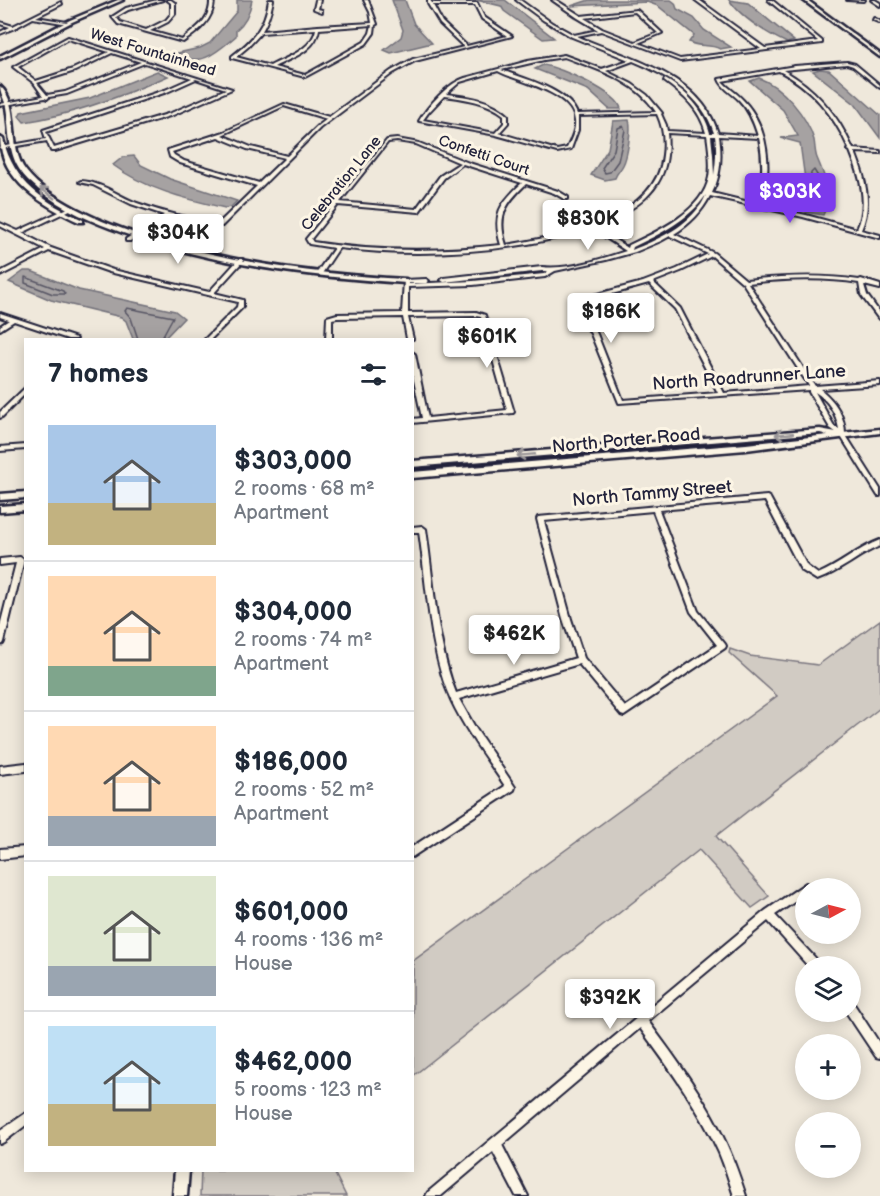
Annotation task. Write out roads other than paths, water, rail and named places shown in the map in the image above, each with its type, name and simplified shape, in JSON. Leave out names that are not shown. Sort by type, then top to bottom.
[{"type":"street","points":[[0,33],[61,3],[56,0]]},
{"type":"street","points":[[0,53],[59,22],[111,0]]},
{"type":"street","points":[[0,58],[67,23],[121,0]]},
{"type":"street","points":[[161,0],[119,12],[114,17],[119,23],[183,41],[211,17],[214,10],[212,0]]},
{"type":"street","points":[[146,31],[167,21],[172,15],[174,8],[169,0]]},
{"type":"street","points":[[271,0],[267,24],[251,44],[233,57],[305,76],[365,43],[372,35],[375,24],[366,0]]},
{"type":"street","points":[[318,0],[316,9],[321,11]]},
{"type":"street","points":[[511,0],[568,38],[663,79],[689,99],[701,113],[710,134],[711,178],[704,193],[680,219],[631,246],[629,250]]},
{"type":"street","points":[[0,139],[1,148],[16,175],[30,191],[62,213],[130,238],[324,281],[473,284],[545,275],[553,270],[629,250],[638,250],[671,234],[693,217],[711,195],[718,175],[719,135],[708,113],[689,92],[665,75],[573,36],[518,0]]},
{"type":"street","points":[[554,0],[601,30],[680,60],[821,42],[770,0]]},
{"type":"street","points":[[697,0],[763,48]]},
{"type":"street","points":[[805,0],[880,56]]},
{"type":"street","points":[[812,0],[880,50]]},
{"type":"street","points":[[849,0],[863,0]]},
{"type":"street","points":[[873,0],[880,5]]},
{"type":"street","points":[[81,182],[93,182],[128,201],[166,216],[220,225],[330,119],[403,65],[465,46],[510,36],[483,18],[476,4],[430,2]]},
{"type":"street","points":[[430,2],[441,23],[465,46]]},
{"type":"street","points":[[579,17],[636,11],[660,33],[635,43]]},
{"type":"street","points":[[164,15],[172,15]]},
{"type":"street","points":[[33,17],[67,23]]},
{"type":"street","points":[[874,18],[880,20]]},
{"type":"street","points":[[0,23],[14,27]]},
{"type":"street","points":[[260,32],[375,24]]},
{"type":"street","points":[[270,67],[316,40],[318,27]]},
{"type":"street","points":[[568,38],[601,30]]},
{"type":"street","name":"West Fountainhead","points":[[35,82],[15,67],[68,38],[230,89],[172,114],[53,150],[48,140]]},
{"type":"street","points":[[46,98],[35,82],[74,70],[112,52]]},
{"type":"street","points":[[319,274],[337,247],[431,252],[504,246],[566,235],[592,227],[636,204],[661,176],[665,158],[666,132],[660,113],[638,90],[601,70],[564,56],[500,71],[459,81],[421,121],[496,134],[565,152],[569,149],[574,136],[577,115],[562,97],[500,71]]},
{"type":"street","points":[[601,70],[632,60]]},
{"type":"street","points":[[4,104],[46,98],[85,87],[145,62]]},
{"type":"street","points":[[759,204],[765,174],[762,137],[750,111],[720,80],[780,70],[851,64],[880,87]]},
{"type":"street","points":[[780,70],[820,100],[839,124],[865,190],[866,212],[858,231]]},
{"type":"street","points":[[1,148],[48,140],[44,131],[166,91],[195,78]]},
{"type":"street","points":[[0,87],[14,157],[24,173],[40,188],[70,209],[130,238]]},
{"type":"street","points":[[445,95],[482,101],[498,107],[506,114],[506,123],[496,134]]},
{"type":"street","points":[[260,185],[182,162],[172,156],[170,151],[218,135],[284,105],[330,119]]},
{"type":"street","points":[[577,115],[660,113]]},
{"type":"street","points":[[666,132],[762,137]]},
{"type":"street","points":[[218,135],[249,148],[288,158]]},
{"type":"street","name":"Confetti Court","points":[[393,139],[418,144],[462,163],[556,192],[566,198]]},
{"type":"street","name":"Celebration Lane","points":[[337,247],[311,243],[308,238],[387,141],[393,139]]},
{"type":"street","points":[[850,150],[880,152]]},
{"type":"street","points":[[337,203],[417,211],[441,177],[462,163]]},
{"type":"street","points":[[504,246],[498,230],[499,216],[510,196],[525,182]]},
{"type":"street","points":[[704,193],[759,204],[880,237]]},
{"type":"street","points":[[19,234],[70,209]]},
{"type":"street","points":[[130,238],[166,216]]},
{"type":"street","points":[[0,224],[49,249],[111,271],[241,301],[240,307],[209,338]]},
{"type":"street","points":[[592,227],[629,250]]},
{"type":"street","points":[[671,234],[712,254],[745,282],[813,388],[821,392],[834,406],[843,426],[842,434]]},
{"type":"street","points":[[0,274],[49,249]]},
{"type":"street","points":[[712,254],[650,282],[677,308],[722,394]]},
{"type":"street","points":[[238,263],[406,283]]},
{"type":"street","points":[[211,293],[238,263]]},
{"type":"street","points":[[745,282],[816,276],[861,281],[880,287]]},
{"type":"street","points":[[861,281],[864,295],[880,317]]},
{"type":"street","name":"North Roadrunner Lane","points":[[650,282],[574,301],[594,334],[621,402],[880,383]]},
{"type":"street","points":[[406,283],[405,315],[410,338]]},
{"type":"street","points":[[329,338],[329,318],[476,314],[483,316],[511,412],[414,421]]},
{"type":"street","points":[[0,315],[71,338]]},
{"type":"street","points":[[0,328],[12,320]]},
{"type":"street","points":[[414,364],[425,420]]},
{"type":"street","points":[[813,388],[812,392],[819,408],[832,427],[842,434],[880,494]]},
{"type":"street","points":[[0,416],[3,408],[24,391]]},
{"type":"street","name":"North Porter Road","points":[[414,464],[820,431],[842,434]]},
{"type":"street","name":"North Porter Road","points":[[414,475],[746,447],[880,431]]},
{"type":"street","points":[[0,449],[24,447]]},
{"type":"street","points":[[0,497],[24,495]]},
{"type":"street","name":"North Tammy Street","points":[[581,660],[567,619],[540,519],[767,498],[804,568],[817,577],[831,573],[856,555],[880,543]]},
{"type":"street","points":[[0,509],[24,507]]},
{"type":"street","points":[[453,697],[581,660],[624,712],[722,646],[695,612],[655,508]]},
{"type":"street","points":[[414,530],[422,529],[442,661],[453,697],[511,787],[414,852]]},
{"type":"street","points":[[0,562],[20,560],[0,642]]},
{"type":"street","points":[[0,770],[24,767]]},
{"type":"street","points":[[0,854],[24,851]]},
{"type":"street","points":[[432,1196],[768,914],[795,896]]},
{"type":"street","points":[[768,914],[806,956]]},
{"type":"street","points":[[642,1022],[696,1095],[734,1175],[740,1196]]},
{"type":"street","points":[[859,1022],[880,1053]]},
{"type":"street","points":[[0,1138],[24,1120]]},
{"type":"street","points":[[495,1144],[522,1196]]},
{"type":"street","points":[[180,1196],[182,1172]]},
{"type":"water","points":[[237,0],[252,0],[247,16],[236,30],[236,36],[216,52],[202,59],[186,58],[178,53],[210,43],[237,11]]},
{"type":"water","points":[[392,0],[405,0],[414,24],[432,43],[391,53],[384,50],[401,37],[403,30]]},
{"type":"water","points":[[476,0],[505,0],[554,38],[543,39],[504,11],[501,6]]},
{"type":"water","points":[[589,0],[671,0],[677,9],[694,18],[704,30],[731,47],[720,49],[689,42],[694,35],[658,6],[647,2],[571,6]]},
{"type":"water","points":[[729,0],[748,3],[794,41],[787,43],[763,30],[741,13]]},
{"type":"water","points":[[543,65],[574,76],[599,89],[610,96],[621,109],[609,109],[588,90],[535,69]]},
{"type":"water","points":[[829,70],[880,115],[880,138],[855,104],[813,71]]},
{"type":"water","points":[[157,71],[168,76],[98,104],[61,115],[24,122],[19,116],[21,112],[90,98]]},
{"type":"water","points":[[759,78],[777,88],[793,103],[811,131],[828,193],[823,215],[806,212],[801,208],[806,187],[800,143],[781,138],[798,136],[783,110],[750,81]]},
{"type":"water","points":[[629,120],[626,156],[615,178],[605,180],[591,175],[608,149],[613,121]]},
{"type":"water","points":[[134,156],[141,165],[170,179],[237,201],[231,207],[225,208],[181,197],[139,181],[113,165],[123,157]]},
{"type":"water","points":[[24,271],[31,271],[79,290],[175,311],[184,318],[165,338],[133,338],[126,321],[121,317],[51,300],[9,282]]}]
